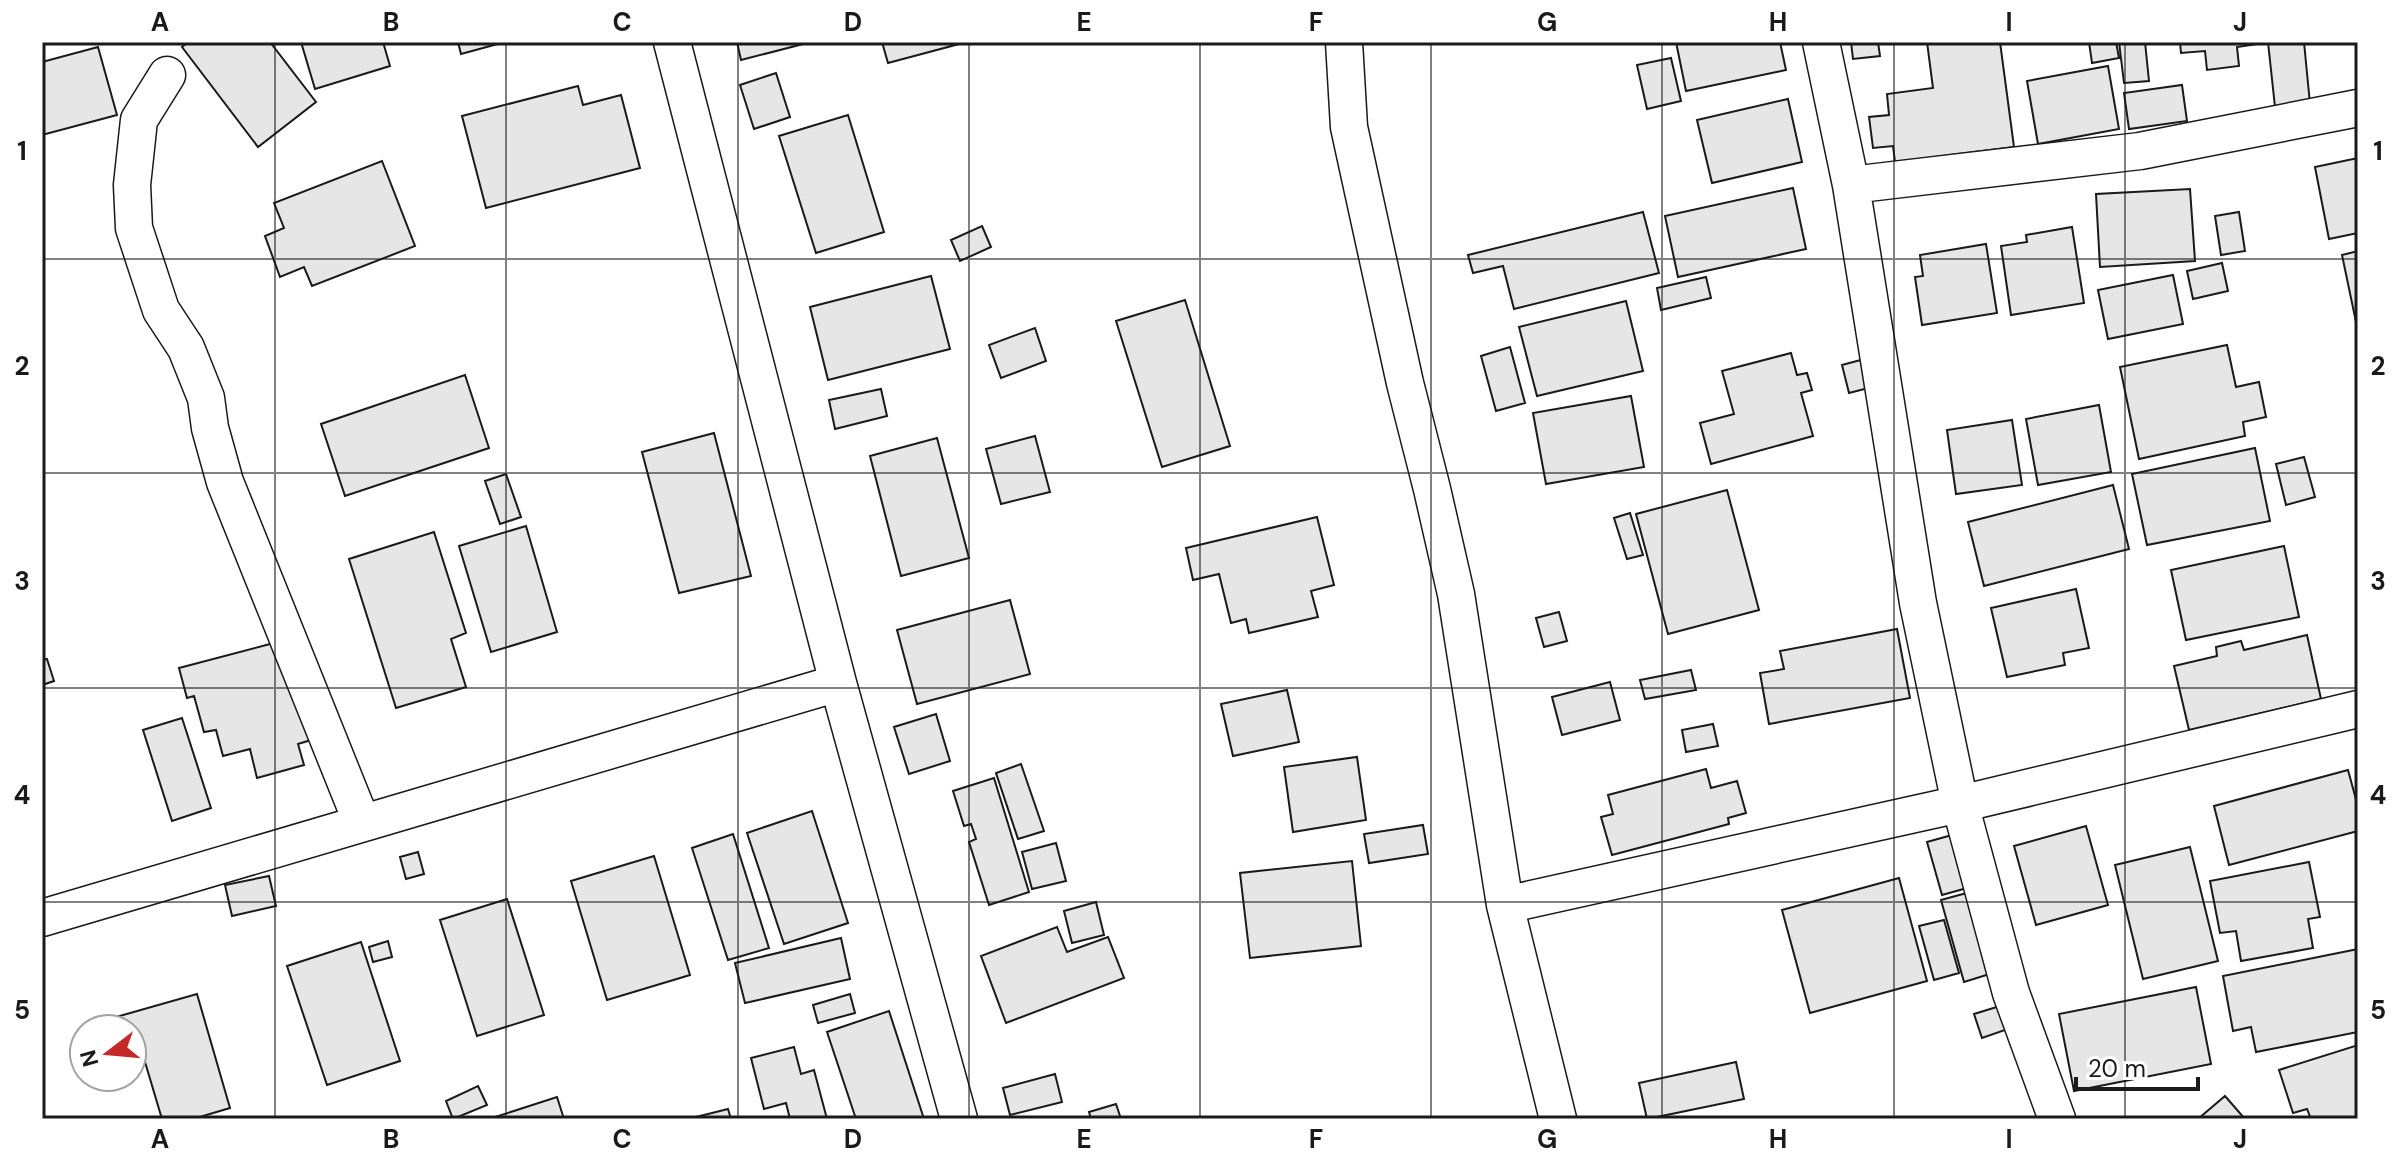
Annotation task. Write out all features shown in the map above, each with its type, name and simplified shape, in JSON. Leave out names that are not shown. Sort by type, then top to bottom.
[{"type":"street","points":[[672,42],[838,683],[959,1119]]},
{"type":"street","points":[[1344,42],[1349,127],[1405,383],[1456,594],[1505,905],[1558,1119]]},
{"type":"street","points":[[1821,42],[1851,185],[1918,603],[1960,804],[2011,993],[2057,1119]]},
{"type":"street","points":[[167,75],[139,120],[132,185],[134,228],[161,310],[186,348],[206,398],[210,428],[225,482],[362,823]]},
{"type":"street","points":[[1851,185],[2140,151],[2358,108]]},
{"type":"street","points":[[42,918],[838,683]]},
{"type":"street","points":[[1505,905],[1960,804],[2358,709]]},
{"type":"building","points":[[188,42],[270,42],[316,102],[258,147],[182,47]]},
{"type":"building","points":[[301,42],[383,42],[390,66],[315,89]]},
{"type":"building","points":[[458,42],[505,42],[461,54]]},
{"type":"building","points":[[737,42],[811,42],[741,60]]},
{"type":"building","points":[[882,42],[958,42],[959,44],[888,63]]},
{"type":"building","points":[[1676,42],[1780,42],[1786,70],[1686,91]]},
{"type":"building","points":[[1851,42],[1878,42],[1880,56],[1853,59]]},
{"type":"building","points":[[1927,42],[2000,42],[2014,147],[1895,162],[1893,146],[1873,148],[1869,117],[1889,115],[1887,94],[1933,88]]},
{"type":"building","points":[[2089,42],[2116,42],[2119,58],[2092,63]]},
{"type":"building","points":[[2119,42],[2145,42],[2149,81],[2124,83]]},
{"type":"building","points":[[2180,42],[2264,43],[2237,47],[2239,66],[2207,70],[2205,51],[2181,53]]},
{"type":"building","points":[[2268,42],[2304,42],[2310,104],[2275,107]]},
{"type":"building","points":[[98,47],[117,115],[42,135],[42,62]]},
{"type":"building","points":[[1671,58],[1681,101],[1647,109],[1637,65]]},
{"type":"building","points":[[2108,66],[2119,129],[2038,144],[2027,81]]},
{"type":"building","points":[[776,73],[790,117],[754,129],[740,85]]},
{"type":"building","points":[[2182,85],[2187,121],[2129,129],[2124,93]]},
{"type":"building","points":[[578,86],[583,105],[621,95],[640,168],[486,208],[462,116]]},
{"type":"building","points":[[1788,99],[1802,162],[1712,183],[1697,120]]},
{"type":"building","points":[[848,115],[884,232],[816,253],[779,136]]},
{"type":"building","points":[[2358,158],[2358,233],[2329,239],[2315,167]]},
{"type":"building","points":[[382,161],[415,246],[312,286],[304,267],[280,277],[265,236],[284,228],[274,203]]},
{"type":"building","points":[[1793,188],[1806,249],[1678,277],[1665,216]]},
{"type":"building","points":[[2190,189],[2195,261],[2100,267],[2096,194]]},
{"type":"building","points":[[1643,212],[1659,273],[1514,309],[1503,266],[1473,273],[1468,255]]},
{"type":"building","points":[[2239,212],[2245,251],[2221,255],[2215,216]]},
{"type":"building","points":[[982,226],[991,247],[960,261],[951,240]]},
{"type":"building","points":[[2072,227],[2084,303],[2011,315],[2001,246],[2027,242],[2026,235]]},
{"type":"building","points":[[1986,244],[1997,313],[1922,325],[1915,277],[1923,276],[1920,255]]},
{"type":"building","points":[[2358,251],[2358,321],[2356,322],[2342,255]]},
{"type":"building","points":[[2222,263],[2228,291],[2193,299],[2187,271]]},
{"type":"building","points":[[2173,275],[2183,324],[2108,339],[2098,290]]},
{"type":"building","points":[[931,276],[950,349],[828,380],[810,307]]},
{"type":"building","points":[[1706,277],[1711,298],[1661,310],[1657,288]]},
{"type":"building","points":[[1185,300],[1230,446],[1162,467],[1116,321]]},
{"type":"building","points":[[1626,301],[1643,371],[1537,396],[1519,327]]},
{"type":"building","points":[[1035,328],[1046,361],[1001,378],[989,345]]},
{"type":"building","points":[[2227,345],[2236,387],[2259,382],[2266,417],[2243,422],[2245,436],[2139,459],[2120,367]]},
{"type":"building","points":[[1510,347],[1525,403],[1496,411],[1481,356]]},
{"type":"building","points":[[1791,353],[1797,375],[1807,373],[1812,390],[1801,393],[1813,436],[1711,464],[1700,423],[1734,414],[1722,371]]},
{"type":"building","points":[[1868,358],[1876,386],[1849,393],[1842,365]]},
{"type":"building","points":[[465,375],[489,448],[345,496],[321,424]]},
{"type":"building","points":[[881,389],[887,416],[835,429],[829,400]]},
{"type":"building","points":[[1631,396],[1644,467],[1546,484],[1533,413]]},
{"type":"building","points":[[2099,405],[2111,472],[2038,485],[2026,419]]},
{"type":"building","points":[[2012,420],[2022,485],[1956,494],[1947,430]]},
{"type":"building","points":[[714,433],[751,576],[679,593],[642,452]]},
{"type":"building","points":[[1035,436],[1050,492],[1001,504],[986,449]]},
{"type":"building","points":[[937,438],[969,558],[901,576],[870,456]]},
{"type":"building","points":[[2255,448],[2270,521],[2147,545],[2132,474]]},
{"type":"building","points":[[2304,457],[2315,497],[2286,505],[2276,464]]},
{"type":"building","points":[[506,474],[521,517],[500,524],[485,481]]},
{"type":"building","points":[[2113,485],[2129,549],[1984,586],[1968,522]]},
{"type":"building","points":[[1727,490],[1759,610],[1668,634],[1636,514]]},
{"type":"building","points":[[1630,513],[1643,555],[1627,559],[1614,518]]},
{"type":"building","points":[[1317,517],[1334,585],[1311,591],[1318,617],[1249,633],[1246,619],[1231,623],[1219,574],[1193,580],[1186,548]]},
{"type":"building","points":[[526,526],[557,632],[491,652],[459,546]]},
{"type":"building","points":[[434,532],[466,633],[451,639],[466,687],[396,708],[349,559]]},
{"type":"building","points":[[2284,546],[2299,617],[2186,640],[2171,570]]},
{"type":"building","points":[[2076,589],[2089,648],[2063,653],[2065,665],[2007,677],[1991,608]]},
{"type":"building","points":[[1010,600],[1030,674],[917,704],[897,630]]},
{"type":"building","points":[[1559,612],[1567,641],[1544,647],[1536,618]]},
{"type":"building","points":[[1897,629],[1910,698],[1769,724],[1760,673],[1784,669],[1780,651]]},
{"type":"building","points":[[2307,635],[2321,699],[2189,730],[2174,666],[2217,656],[2216,647],[2241,641],[2244,650]]},
{"type":"building","points":[[285,640],[311,740],[298,744],[304,765],[257,778],[250,749],[223,756],[216,730],[204,732],[194,696],[187,698],[179,668]]},
{"type":"building","points":[[47,659],[54,681],[42,685],[42,660]]},
{"type":"building","points":[[1691,670],[1696,690],[1645,699],[1640,680]]},
{"type":"building","points":[[1610,682],[1620,720],[1562,735],[1552,697]]},
{"type":"building","points":[[1287,690],[1299,742],[1233,756],[1221,704]]},
{"type":"building","points":[[936,714],[950,761],[909,774],[894,727]]},
{"type":"building","points":[[182,718],[211,808],[172,821],[143,730]]},
{"type":"building","points":[[1713,724],[1718,746],[1686,752],[1682,730]]},
{"type":"building","points":[[1357,757],[1366,820],[1293,832],[1284,767]]},
{"type":"building","points":[[1021,764],[1044,831],[1018,839],[996,773]]},
{"type":"building","points":[[1706,769],[1711,788],[1737,781],[1746,813],[1728,818],[1729,824],[1612,855],[1601,817],[1613,814],[1608,795]]},
{"type":"building","points":[[2348,770],[2358,807],[2358,831],[2229,865],[2214,806]]},
{"type":"building","points":[[994,778],[1029,892],[989,905],[969,842],[976,839],[971,824],[964,826],[953,791]]},
{"type":"building","points":[[812,811],[848,923],[784,944],[747,833]]},
{"type":"building","points":[[1423,825],[1428,854],[1369,863],[1364,834]]},
{"type":"building","points":[[2086,826],[2108,905],[2036,925],[2014,846]]},
{"type":"building","points":[[733,834],[769,948],[728,960],[692,848]]},
{"type":"building","points":[[1952,835],[1967,888],[1942,895],[1927,842]]},
{"type":"building","points":[[1056,843],[1066,881],[1032,889],[1022,852]]},
{"type":"building","points":[[2190,847],[2218,961],[2143,979],[2115,865]]},
{"type":"building","points":[[418,852],[424,874],[406,879],[400,857]]},
{"type":"building","points":[[654,856],[690,975],[607,1000],[571,881]]},
{"type":"building","points":[[1352,861],[1361,946],[1250,958],[1240,873]]},
{"type":"building","points":[[2309,862],[2320,917],[2308,919],[2313,948],[2241,961],[2236,931],[2220,933],[2210,881]]},
{"type":"building","points":[[269,876],[276,906],[232,916],[225,885]]},
{"type":"building","points":[[1899,878],[1927,981],[1810,1013],[1782,910]]},
{"type":"building","points":[[1974,891],[1996,972],[1964,982],[1941,900]]},
{"type":"building","points":[[507,899],[544,1015],[477,1036],[440,920]]},
{"type":"building","points":[[1096,902],[1104,935],[1072,943],[1064,911]]},
{"type":"building","points":[[1944,920],[1959,973],[1934,980],[1919,926]]},
{"type":"building","points":[[1057,927],[1067,952],[1108,937],[1124,978],[1006,1023],[981,956]]},
{"type":"building","points":[[841,938],[850,979],[745,1003],[735,963]]},
{"type":"building","points":[[388,941],[392,957],[373,962],[369,947]]},
{"type":"building","points":[[361,942],[400,1061],[327,1085],[287,966]]},
{"type":"building","points":[[2358,949],[2358,1032],[2256,1052],[2251,1027],[2233,1031],[2223,976]]},
{"type":"building","points":[[2196,987],[2211,1064],[2074,1091],[2059,1014]]},
{"type":"building","points":[[197,994],[230,1108],[193,1119],[162,1119],[148,1072],[148,1013],[130,1013]]},
{"type":"building","points":[[850,994],[855,1013],[818,1023],[813,1005]]},
{"type":"building","points":[[2000,1006],[2008,1029],[1982,1038],[1974,1014]]},
{"type":"building","points":[[889,1011],[924,1119],[856,1119],[827,1032]]},
{"type":"building","points":[[2358,1045],[2358,1119],[2311,1119],[2307,1109],[2293,1113],[2279,1070]]},
{"type":"building","points":[[794,1047],[801,1074],[814,1070],[827,1119],[790,1119],[786,1103],[764,1109],[751,1058]]},
{"type":"building","points":[[1736,1062],[1744,1099],[1647,1119],[1639,1083]]},
{"type":"building","points":[[1055,1074],[1062,1102],[1010,1115],[1003,1088]]},
{"type":"building","points":[[478,1086],[487,1105],[453,1119],[446,1101]]},
{"type":"building","points":[[2225,1096],[2245,1119],[2198,1119]]},
{"type":"building","points":[[557,1097],[564,1119],[489,1119]]},
{"type":"building","points":[[1116,1104],[1121,1119],[1091,1119],[1089,1112]]},
{"type":"building","points":[[728,1109],[731,1119],[688,1119]]}]
